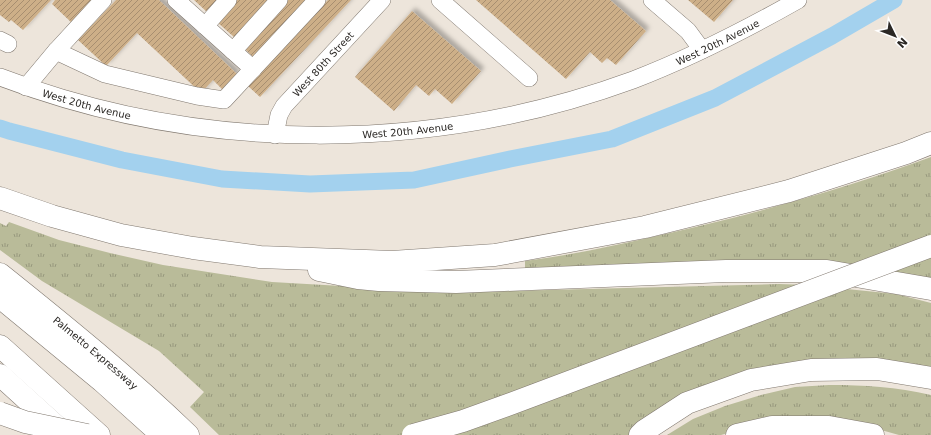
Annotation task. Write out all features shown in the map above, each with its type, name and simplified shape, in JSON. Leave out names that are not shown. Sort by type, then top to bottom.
[{"type":"highway","points":[[260,257],[392,262],[495,254],[645,227],[789,191],[906,153],[931,143]]},
{"type":"highway","points":[[0,198],[52,216],[121,235],[193,248],[260,257],[358,278],[456,282],[726,271],[827,271],[931,289]]},
{"type":"highway","points":[[413,435],[463,421],[520,401],[931,246]]},
{"type":"highway","name":"Palmetto Expressway","points":[[0,274],[124,376],[188,435]]},
{"type":"highway","points":[[0,297],[102,381],[162,435]]},
{"type":"highway","points":[[0,346],[99,435]]},
{"type":"highway","points":[[640,435],[687,403],[751,380],[811,370],[877,369],[931,378]]},
{"type":"highway","points":[[0,375],[66,435]]},
{"type":"highway","points":[[0,413],[26,422],[87,435]]},
{"type":"highway","points":[[737,435],[772,428],[829,427],[873,435]]},
{"type":"street","points":[[26,87],[56,51],[103,0]]},
{"type":"street","points":[[176,0],[253,69]]},
{"type":"street","points":[[204,26],[228,0]]},
{"type":"street","points":[[233,51],[279,0]]},
{"type":"street","points":[[56,51],[105,74],[197,96],[224,100],[317,0]]},
{"type":"street","name":"West 80th Street","points":[[275,135],[284,106],[382,0]]},
{"type":"street","points":[[440,0],[529,78]]},
{"type":"street","points":[[652,0],[688,31],[702,50]]},
{"type":"street","name":"West 20th Avenue","points":[[0,78],[67,100],[137,117],[198,127],[275,135],[392,133],[443,127],[496,118],[593,93],[652,72],[702,50],[755,24],[798,0]]},
{"type":"green space","points":[[931,157],[931,280],[525,269],[525,261],[600,248],[739,216],[804,199]]},
{"type":"green space","points":[[9,222],[59,240],[110,253],[163,265],[272,282],[470,292],[779,284],[807,285],[896,294],[931,303],[931,374],[817,365],[631,435],[219,435],[190,407],[204,392],[159,351],[42,281],[0,250],[0,223],[6,226]]},
{"type":"green space","points":[[829,385],[880,387],[931,395],[931,435],[899,435],[863,425],[735,431],[721,435],[667,435],[693,419],[725,406],[795,387]]},
{"type":"building","points":[[0,0],[51,0],[23,30],[11,20],[9,22],[0,15]]},
{"type":"building","points":[[55,0],[96,0],[73,24],[52,4]]},
{"type":"building","points":[[116,0],[159,0],[237,74],[223,90],[213,80],[201,93],[137,33],[106,66],[78,40]]},
{"type":"building","points":[[194,0],[218,0],[207,12]]},
{"type":"building","points":[[237,0],[268,0],[234,37],[217,22]]},
{"type":"building","points":[[288,0],[309,0],[254,58],[243,47]]},
{"type":"building","points":[[328,0],[351,0],[260,97],[248,86]]},
{"type":"building","points":[[476,0],[610,0],[646,31],[616,65],[607,58],[602,63],[590,52],[566,79]]},
{"type":"building","points":[[688,0],[733,0],[714,22]]},
{"type":"building","points":[[412,11],[481,71],[452,104],[435,89],[429,96],[416,85],[394,111],[355,77]]},
{"type":"waterway","points":[[0,128],[122,160],[222,179],[310,184],[414,180],[612,139],[715,98],[832,36],[894,0]]}]
